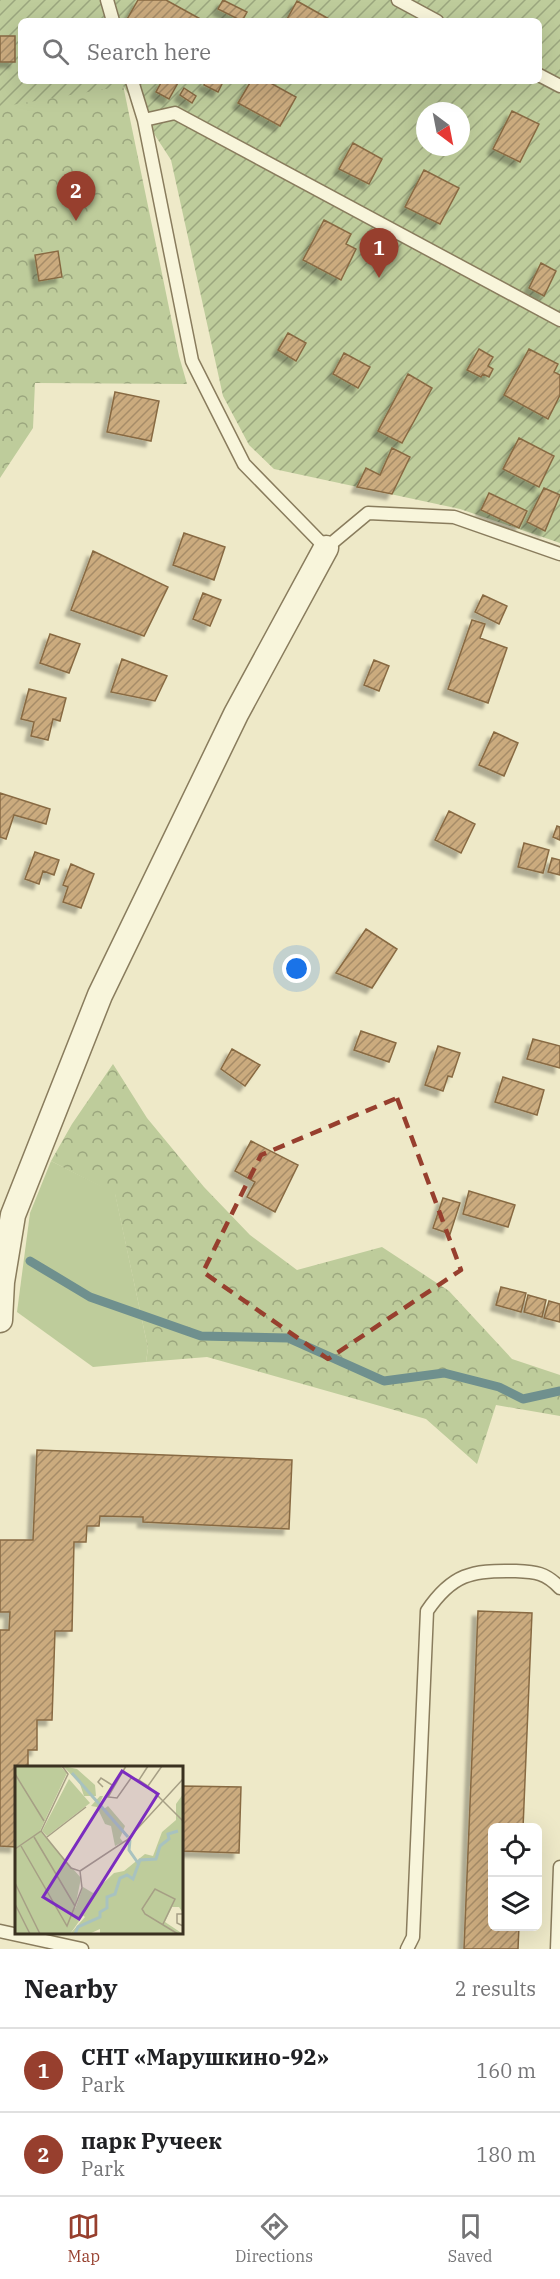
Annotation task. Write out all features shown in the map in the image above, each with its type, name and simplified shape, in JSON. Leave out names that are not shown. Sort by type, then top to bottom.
[{"type":"street","points":[[0,1320],[2,1282],[13,1215],[100,995],[236,714],[326,548]]},
{"type":"lane","points":[[107,0],[112,18]]},
{"type":"lane","points":[[398,0],[431,18]]},
{"type":"lane","points":[[542,77],[560,86]]},
{"type":"lane","points":[[133,84],[144,120],[192,361],[244,464],[326,548],[368,513],[454,517],[560,554]]},
{"type":"lane","points":[[144,120],[175,113],[560,320]]},
{"type":"lane","points":[[406,1949],[413,1937],[427,1611],[446,1587],[459,1579],[485,1570],[535,1572],[550,1578],[560,1588]]},
{"type":"lane","points":[[557,1949],[560,1867]]},
{"type":"lane","points":[[0,1931],[82,1949]]},
{"type":"highlighted area","points":[[397,1098],[461,1270],[328,1359],[203,1272],[261,1155]]},
{"type":"green space","points":[[0,0],[560,0],[560,543],[460,509],[274,469],[249,445],[223,396],[171,160],[123,86],[0,107]]},
{"type":"green space","points":[[0,64],[18,79],[18,84],[123,85],[179,356],[187,384],[35,383],[33,428],[0,478]]},
{"type":"green space","points":[[113,1064],[147,1118],[204,1187],[250,1235],[297,1270],[382,1247],[449,1291],[512,1359],[560,1375],[560,1416],[496,1405],[477,1464],[426,1419],[207,1357],[146,1362],[148,1348],[115,1194],[51,1161],[72,1124]]},
{"type":"green space","points":[[51,1161],[115,1193],[148,1348],[146,1362],[93,1367],[17,1312],[30,1213]]},
{"type":"building","points":[[138,0],[166,0],[199,18],[128,18]]},
{"type":"building","points":[[223,0],[247,12],[244,18],[236,18],[218,9]]},
{"type":"building","points":[[297,1],[327,18],[288,18]]},
{"type":"building","points":[[0,36],[15,36],[15,62],[0,62]]},
{"type":"building","points":[[160,84],[177,84],[169,99],[156,92]]},
{"type":"building","points":[[204,84],[222,84],[218,92]]},
{"type":"building","points":[[249,84],[272,84],[296,97],[280,126],[238,103]]},
{"type":"building","points":[[184,88],[196,96],[192,103],[180,95]]},
{"type":"building","points":[[512,111],[539,124],[520,162],[493,149]]},
{"type":"building","points":[[353,143],[382,159],[369,184],[339,169]]},
{"type":"building","points":[[424,170],[459,188],[440,224],[405,207]]},
{"type":"building","points":[[324,220],[351,234],[346,244],[356,249],[341,280],[303,260]]},
{"type":"building","points":[[58,251],[62,277],[39,281],[35,255]]},
{"type":"building","points":[[541,263],[556,271],[544,296],[529,288]]},
{"type":"building","points":[[288,333],[306,343],[296,361],[278,350]]},
{"type":"building","points":[[479,349],[493,357],[488,366],[493,369],[489,377],[483,374],[481,377],[467,370]]},
{"type":"building","points":[[529,349],[558,364],[554,372],[560,375],[560,395],[548,419],[504,395]]},
{"type":"building","points":[[344,353],[370,367],[358,388],[333,374]]},
{"type":"building","points":[[408,374],[432,388],[402,443],[378,431]]},
{"type":"building","points":[[115,392],[159,401],[151,441],[107,432]]},
{"type":"building","points":[[519,438],[554,456],[539,487],[503,469]]},
{"type":"building","points":[[392,448],[410,457],[392,494],[357,487],[366,468],[380,475]]},
{"type":"building","points":[[544,488],[560,495],[545,531],[527,522]]},
{"type":"building","points":[[489,493],[527,511],[519,528],[481,510]]},
{"type":"building","points":[[184,533],[225,547],[214,580],[173,565]]},
{"type":"building","points":[[93,551],[168,587],[144,636],[71,610]]},
{"type":"building","points":[[203,593],[221,600],[210,626],[193,619]]},
{"type":"building","points":[[483,595],[507,606],[499,624],[475,612]]},
{"type":"building","points":[[472,620],[485,624],[480,638],[507,648],[488,703],[448,689]]},
{"type":"building","points":[[50,634],[80,644],[69,673],[40,663]]},
{"type":"building","points":[[122,659],[167,676],[155,701],[111,692]]},
{"type":"building","points":[[374,660],[389,666],[379,691],[364,685]]},
{"type":"building","points":[[29,689],[66,698],[60,721],[53,719],[48,740],[31,736],[34,722],[21,719]]},
{"type":"building","points":[[494,732],[518,743],[504,776],[479,765]]},
{"type":"building","points":[[0,793],[50,809],[46,824],[14,815],[6,839],[0,837]]},
{"type":"building","points":[[449,811],[475,824],[461,853],[435,840]]},
{"type":"building","points":[[557,826],[560,827],[560,840],[553,837]]},
{"type":"building","points":[[524,843],[549,850],[543,873],[518,867]]},
{"type":"building","points":[[35,852],[59,860],[54,875],[43,871],[39,884],[25,879]]},
{"type":"building","points":[[552,858],[560,860],[560,875],[548,872]]},
{"type":"building","points":[[71,864],[94,874],[81,908],[63,902],[68,887],[63,885]]},
{"type":"building","points":[[366,929],[397,949],[372,988],[336,973]]},
{"type":"building","points":[[361,1031],[396,1043],[389,1062],[354,1050]]},
{"type":"building","points":[[533,1039],[560,1046],[560,1068],[527,1059]]},
{"type":"building","points":[[438,1046],[460,1053],[452,1077],[448,1076],[443,1091],[425,1085]]},
{"type":"building","points":[[232,1049],[260,1065],[245,1086],[221,1069]]},
{"type":"building","points":[[503,1077],[544,1090],[537,1115],[495,1102]]},
{"type":"building","points":[[251,1141],[298,1165],[275,1212],[247,1197],[255,1182],[235,1171]]},
{"type":"building","points":[[469,1191],[515,1205],[508,1227],[463,1214]]},
{"type":"building","points":[[443,1198],[460,1203],[450,1234],[433,1228]]},
{"type":"building","points":[[501,1287],[526,1293],[521,1312],[496,1305]]},
{"type":"building","points":[[528,1295],[546,1300],[542,1317],[524,1312]]},
{"type":"building","points":[[549,1301],[560,1304],[560,1322],[544,1318]]},
{"type":"building","points":[[37,1450],[292,1460],[289,1529],[143,1522],[143,1517],[100,1516],[99,1526],[87,1526],[86,1542],[74,1542],[72,1631],[55,1631],[52,1720],[37,1720],[37,1750],[28,1750],[28,1766],[15,1766],[15,1847],[0,1846],[0,1630],[9,1630],[10,1612],[0,1612],[0,1540],[33,1540]]},
{"type":"building","points":[[478,1611],[532,1613],[523,1823],[488,1823],[488,1931],[519,1931],[518,1949],[464,1949]]},
{"type":"building","points":[[183,1786],[241,1787],[239,1853],[183,1851]]},
{"type":"waterway","points":[[30,1261],[90,1297],[201,1336],[288,1338],[384,1381],[444,1373],[499,1387],[523,1399],[560,1391]]},
{"type":"place","name":"парк Ручеек","points":[[76,221]]},
{"type":"place","name":"СНТ «Марушкино-92»","points":[[379,278]]}]
